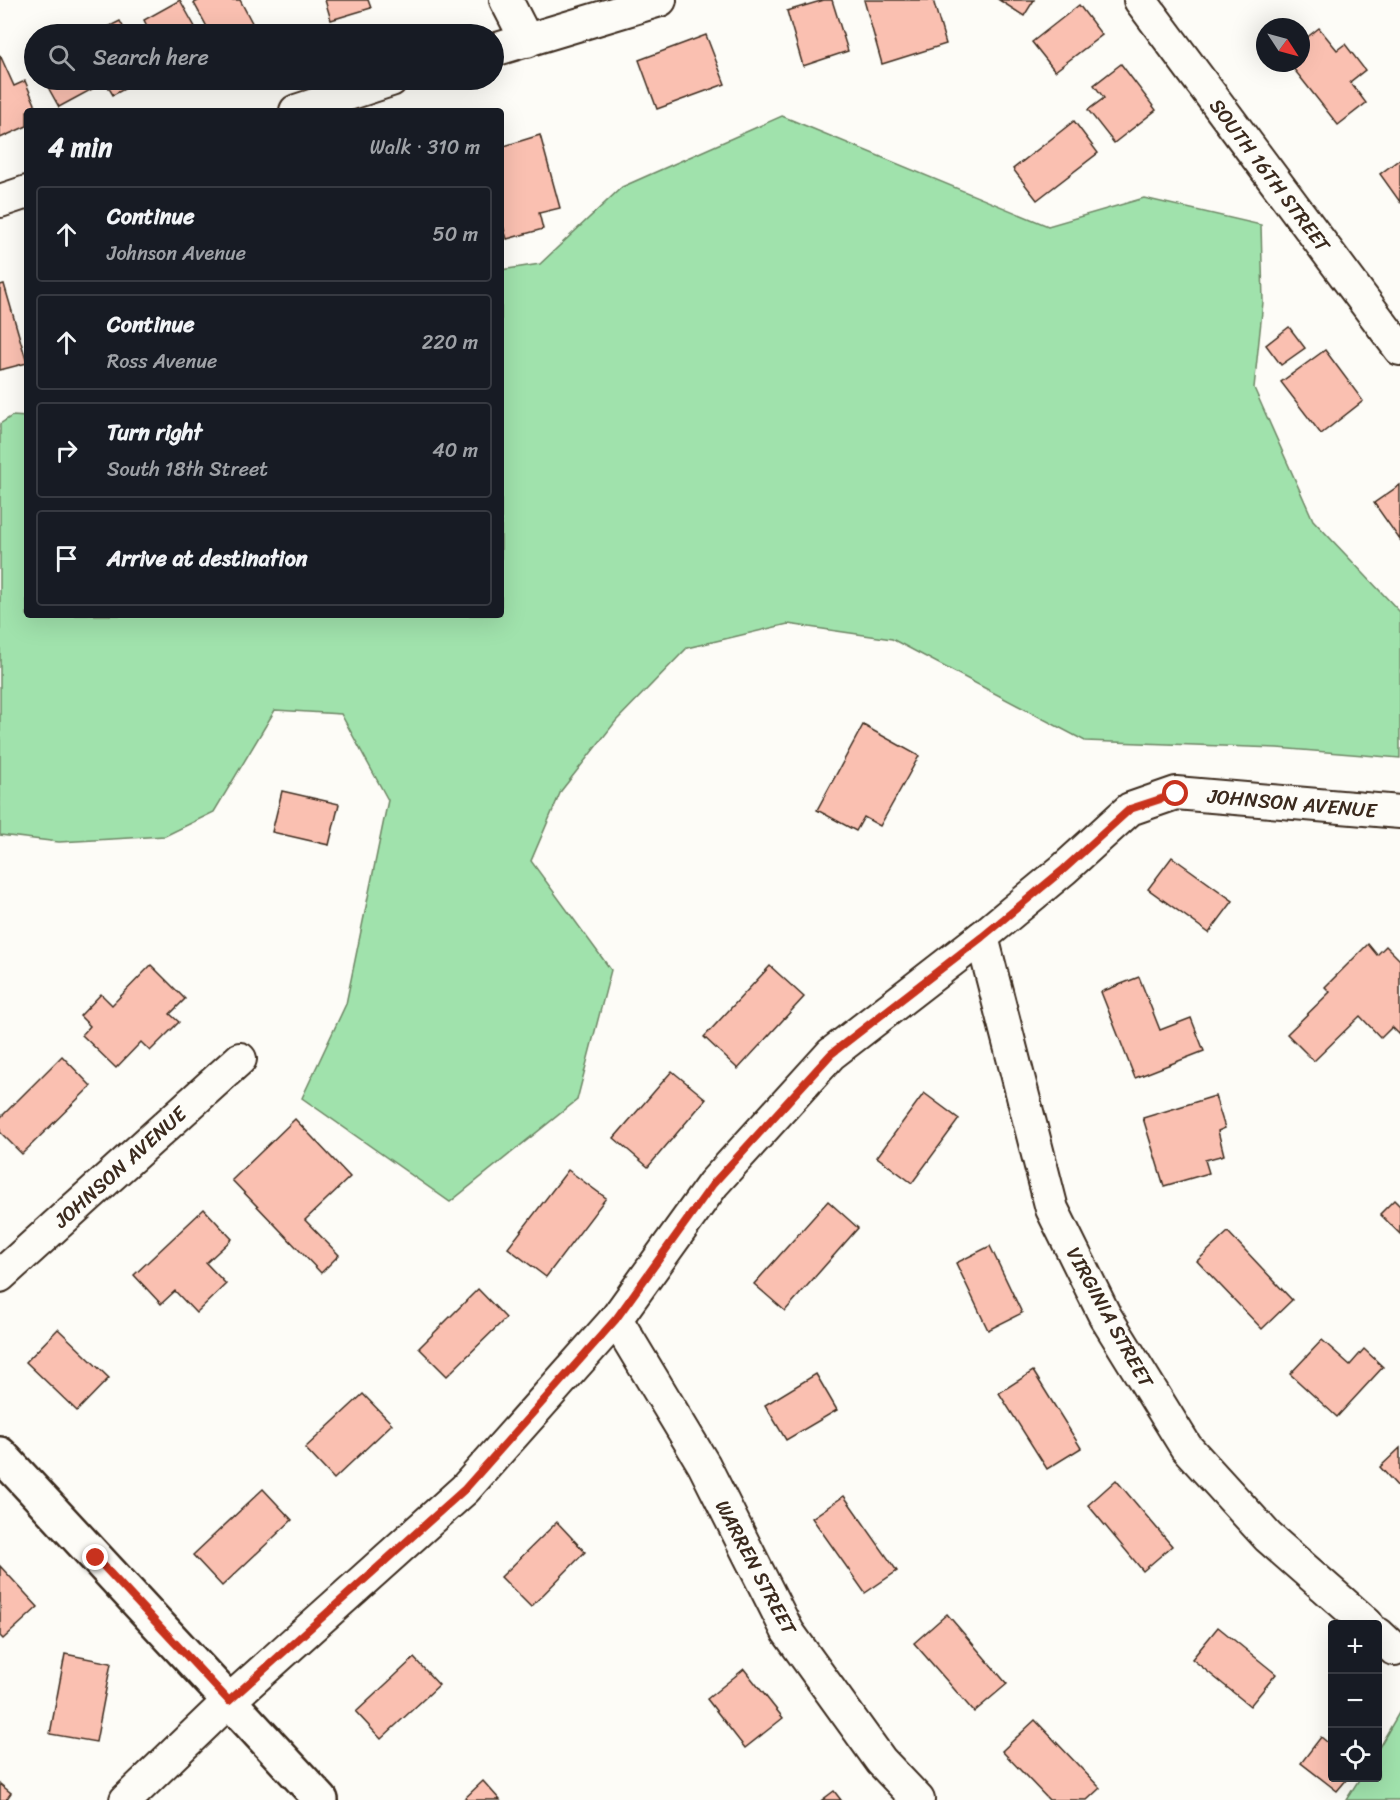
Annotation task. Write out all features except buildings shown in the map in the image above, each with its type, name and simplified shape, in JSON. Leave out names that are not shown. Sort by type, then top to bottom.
[{"type":"street","points":[[506,0],[527,41]]},
{"type":"street","points":[[504,47],[660,0]]},
{"type":"street","name":"SOUTH 16TH STREET","points":[[1140,0],[1400,349]]},
{"type":"street","points":[[305,108],[360,90]]},
{"type":"street","points":[[0,201],[24,193]]},
{"type":"street","name":"JOHNSON AVENUE","points":[[126,1800],[229,1701],[465,1489],[616,1319],[713,1184],[831,1054],[982,937],[1064,869],[1130,809],[1176,794],[1400,812]]},
{"type":"street","name":"VIRGINIA STREET","points":[[982,937],[1052,1209],[1105,1317],[1186,1447],[1268,1537],[1362,1620]]},
{"type":"street","name":"JOHNSON AVENUE","points":[[0,1276],[240,1059]]},
{"type":"street","name":"WARREN STREET","points":[[616,1319],[704,1465],[788,1632],[881,1761],[918,1800]]},
{"type":"street","points":[[0,1454],[321,1800]]},
{"type":"green space","points":[[782,116],[1048,226],[1144,198],[1261,225],[1263,302],[1254,388],[1313,520],[1400,612],[1400,758],[1277,748],[1085,741],[892,639],[788,624],[687,648],[616,721],[561,791],[531,861],[611,970],[577,1100],[450,1202],[302,1098],[346,1004],[388,800],[341,714],[275,710],[214,812],[165,836],[59,842],[0,835],[0,424],[12,416],[24,417],[24,618],[504,618],[504,270],[540,264],[622,187]]},
{"type":"green space","points":[[1400,1711],[1400,1800],[1346,1800],[1357,1782],[1382,1782],[1382,1742]]},
{"type":"route","points":[[96,1558],[229,1701],[465,1489],[616,1319],[713,1184],[831,1054],[982,937],[1064,869],[1130,809],[1176,794]]}]
